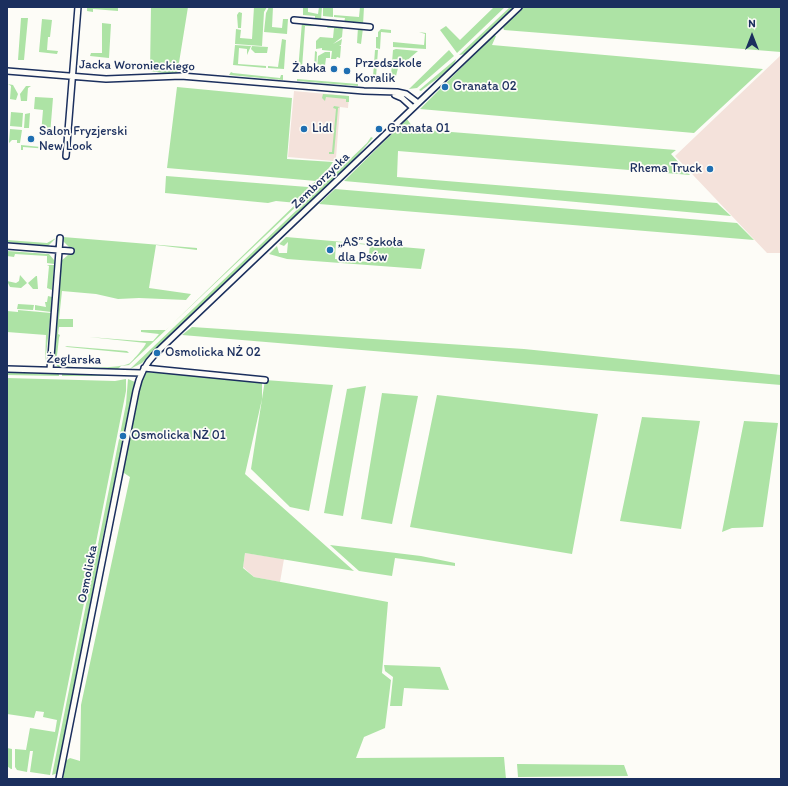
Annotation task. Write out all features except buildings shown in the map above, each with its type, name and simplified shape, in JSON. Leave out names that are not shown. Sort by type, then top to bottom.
[{"type":"street","points":[[66,156],[78,7]]},
{"type":"street","name":"Zemborzycka","points":[[142,371],[157,352],[519,7]]},
{"type":"street","points":[[294,20],[370,27]]},
{"type":"street","name":"Jacka Woronieckiego","points":[[7,71],[112,79],[178,76],[404,93],[418,103]]},
{"type":"street","points":[[389,93],[402,98],[413,108]]},
{"type":"street","points":[[50,370],[60,238]]},
{"type":"street","points":[[7,246],[71,251]]},
{"type":"street","name":"Żeglarska","points":[[7,369],[142,371],[265,380]]},
{"type":"street","name":"Osmolicka","points":[[59,779],[129,424],[142,371]]},
{"type":"shaded area","points":[[781,55],[781,253],[767,253],[675,156]]},
{"type":"shaded area","points":[[294,91],[349,96],[348,108],[340,107],[336,158],[333,161],[288,157]]},
{"type":"shaded area","points":[[245,553],[284,559],[280,582],[254,577],[243,567]]},
{"type":"green space","points":[[87,7],[118,7],[118,11],[93,9],[93,12],[87,11]]},
{"type":"green space","points":[[151,7],[188,7],[177,75],[150,71]]},
{"type":"green space","points":[[254,7],[267,7],[264,12],[262,46],[235,44],[236,29],[241,30],[240,38],[252,39]]},
{"type":"green space","points":[[269,7],[273,7],[272,27],[282,28],[283,19],[288,19],[287,34],[264,32],[266,13]]},
{"type":"green space","points":[[303,7],[308,7],[308,12],[318,14],[319,7],[322,7],[321,20],[315,20],[315,16],[303,15]]},
{"type":"green space","points":[[323,7],[333,7],[333,17],[323,16]]},
{"type":"green space","points":[[360,7],[364,7],[363,25],[344,23],[345,18],[334,17],[334,15],[359,17]]},
{"type":"green space","points":[[494,7],[505,7],[457,53],[440,30],[446,26],[460,40]]},
{"type":"green space","points":[[510,7],[515,7],[466,54],[459,55]]},
{"type":"green space","points":[[524,7],[781,7],[781,52],[504,30],[503,27]]},
{"type":"green space","points":[[239,12],[242,13],[241,28],[238,28],[237,15]]},
{"type":"green space","points":[[21,18],[28,18],[24,60],[18,60]]},
{"type":"green space","points":[[42,19],[52,20],[47,50],[58,51],[57,54],[39,52]]},
{"type":"green space","points":[[302,22],[314,23],[314,26],[305,26],[302,68],[314,69],[315,51],[317,52],[316,72],[298,71]]},
{"type":"green space","points":[[102,23],[111,24],[109,58],[90,56],[91,53],[102,53]]},
{"type":"green space","points":[[329,25],[343,26],[342,37],[333,44],[342,39],[341,45],[339,45],[341,46],[340,58],[337,57],[336,59],[331,59],[332,51],[322,50],[322,48],[316,49],[316,41],[320,37],[333,38],[334,28],[327,28]]},
{"type":"green space","points":[[358,27],[363,28],[361,44],[357,43]]},
{"type":"green space","points":[[381,29],[391,30],[391,33],[381,32],[380,49],[376,48],[376,37],[378,37],[378,32]]},
{"type":"green space","points":[[419,32],[426,33],[426,49],[393,47],[393,42],[424,45],[425,34]]},
{"type":"green space","points":[[494,35],[496,36],[492,45],[763,69],[694,133],[420,109]]},
{"type":"green space","points":[[282,39],[286,40],[284,69],[268,68],[268,66],[278,67]]},
{"type":"green space","points":[[235,45],[251,46],[247,55],[247,49],[239,48],[238,64],[266,66],[266,68],[233,65]]},
{"type":"green space","points":[[252,46],[268,47],[267,53],[255,53],[251,49]]},
{"type":"green space","points":[[375,50],[378,50],[376,77],[373,77]]},
{"type":"green space","points":[[393,50],[418,51],[398,68],[396,76],[391,75]]},
{"type":"green space","points":[[449,50],[454,56],[417,88],[409,89]]},
{"type":"green space","points":[[325,52],[330,52],[330,58],[326,58],[324,73],[323,71],[317,70],[318,56]]},
{"type":"green space","points":[[456,59],[455,63],[447,71],[421,91],[419,90]]},
{"type":"green space","points":[[231,72],[280,78],[281,75],[283,75],[283,80],[229,75]]},
{"type":"green space","points":[[297,79],[358,84],[358,86],[297,81]]},
{"type":"green space","points":[[8,84],[13,85],[18,94],[16,100],[10,99],[11,86]]},
{"type":"green space","points":[[26,86],[31,86],[28,88],[27,101],[21,101],[20,94]]},
{"type":"green space","points":[[177,87],[292,98],[287,159],[333,162],[321,180],[323,181],[170,326],[297,203],[276,201],[268,203],[165,193],[166,176],[308,187],[316,181],[167,168]]},
{"type":"green space","points":[[323,94],[349,96],[349,102],[346,102],[346,99],[326,97],[325,101],[322,98]]},
{"type":"green space","points":[[35,97],[53,98],[50,135],[41,134],[43,110],[34,109]]},
{"type":"green space","points":[[334,106],[340,107],[338,108],[334,154],[329,154],[329,152],[332,152],[336,109],[333,108]]},
{"type":"green space","points":[[11,112],[23,113],[22,127],[10,126]]},
{"type":"green space","points":[[30,113],[29,128],[24,128],[25,114]]},
{"type":"green space","points":[[407,119],[414,129],[676,150],[671,154],[690,175],[398,151],[397,177],[717,203],[731,216],[344,181]]},
{"type":"green space","points":[[10,129],[22,130],[20,143],[17,143],[17,140],[12,140],[9,143]]},
{"type":"green space","points":[[371,137],[373,138],[350,164],[142,363],[130,369],[367,143]]},
{"type":"green space","points":[[21,145],[61,150],[23,147],[23,150],[21,150]]},
{"type":"green space","points":[[335,189],[737,223],[754,240],[319,204]]},
{"type":"green space","points":[[63,237],[197,248],[197,250],[156,245],[149,288],[191,294],[186,300],[139,298],[118,299],[96,294],[62,291],[59,319],[73,319],[73,327],[59,327],[58,334],[60,335],[56,364],[70,367],[106,367],[125,365],[132,361],[146,343],[89,337],[153,341],[159,334],[141,332],[141,330],[166,330],[129,365],[121,366],[118,369],[58,367],[54,362],[61,261],[68,255],[72,254],[73,247],[69,247],[63,241]]},
{"type":"green space","points":[[286,237],[425,249],[421,269],[287,259],[269,254],[277,246],[279,253],[287,253],[288,242],[284,246],[279,244]],"holes":[[[336,242],[370,245],[368,262],[335,259]]]},
{"type":"green space","points":[[56,238],[48,246],[7,242],[7,240],[47,243]]},
{"type":"green space","points":[[7,251],[49,254],[54,260],[54,264],[47,263],[47,256],[15,254],[14,257],[7,256]]},
{"type":"green space","points":[[47,265],[54,265],[52,290],[47,288],[49,266]]},
{"type":"green space","points":[[20,275],[27,283],[21,288],[10,287],[7,281],[16,283],[19,281]]},
{"type":"green space","points":[[36,276],[38,289],[33,289],[28,283]]},
{"type":"green space","points":[[48,296],[52,297],[51,312],[35,310],[35,305],[46,307],[45,302],[47,302]]},
{"type":"green space","points":[[18,304],[34,305],[33,310],[17,309]]},
{"type":"green space","points":[[18,310],[51,313],[45,363],[46,335],[7,332],[7,311],[18,312]]},
{"type":"green space","points":[[192,327],[524,349],[781,375],[781,385],[182,335]]},
{"type":"green space","points":[[65,346],[127,351],[129,353],[67,347]]},
{"type":"green space","points":[[7,372],[59,373],[59,376],[7,375]]},
{"type":"green space","points":[[146,372],[262,380],[262,399],[245,474],[354,571],[245,553],[243,568],[254,577],[388,602],[382,673],[391,680],[385,728],[364,737],[356,758],[504,757],[506,779],[63,779],[65,761],[70,758],[80,761],[81,705],[130,477],[121,471],[140,385]]},
{"type":"green space","points":[[62,373],[126,374],[126,376],[62,376]]},
{"type":"green space","points":[[7,378],[115,381],[126,379],[126,391],[50,775],[30,772],[33,751],[30,751],[27,772],[17,770],[15,767],[15,749],[26,750],[30,728],[55,732],[57,720],[43,717],[44,712],[36,711],[34,718],[7,714]]},
{"type":"green space","points":[[128,379],[135,382],[103,536],[58,773],[52,775],[126,404]]},
{"type":"green space","points":[[265,380],[333,385],[309,511],[290,507],[251,469]]},
{"type":"green space","points":[[366,386],[343,516],[324,513],[347,389]]},
{"type":"green space","points":[[382,393],[418,396],[392,524],[361,519]]},
{"type":"green space","points":[[437,395],[598,414],[572,554],[410,527]]},
{"type":"green space","points":[[642,417],[700,421],[681,529],[620,521]]},
{"type":"green space","points":[[744,421],[778,423],[763,527],[732,528],[722,532]]},
{"type":"green space","points":[[330,545],[421,556],[455,563],[455,566],[395,558],[392,576],[359,571]]},
{"type":"green space","points":[[384,665],[440,667],[449,690],[404,688],[402,706],[390,706],[393,677],[385,671]]},
{"type":"green space","points":[[7,748],[12,749],[12,769],[7,766]]},
{"type":"green space","points":[[517,764],[624,765],[628,776],[518,777]]},
{"type":"place","name":"Żabka","points":[[334,69]]},
{"type":"place","name":"Przedszkole Koralik","points":[[347,71]]},
{"type":"place","name":"Granata 02","points":[[445,87]]},
{"type":"place","name":"Lidl","points":[[304,129]]},
{"type":"place","name":"Granata 01","points":[[379,129]]},
{"type":"place","name":"Salon Fryzjerski New Look","points":[[31,139]]},
{"type":"place","name":"Rhema Truck","points":[[710,169]]},
{"type":"place","name":"„AS” Szkoła dla Psów","points":[[330,250]]},
{"type":"place","name":"Osmolicka NŻ 02","points":[[157,353]]},
{"type":"place","name":"Osmolicka NŻ 01","points":[[123,436]]}]
